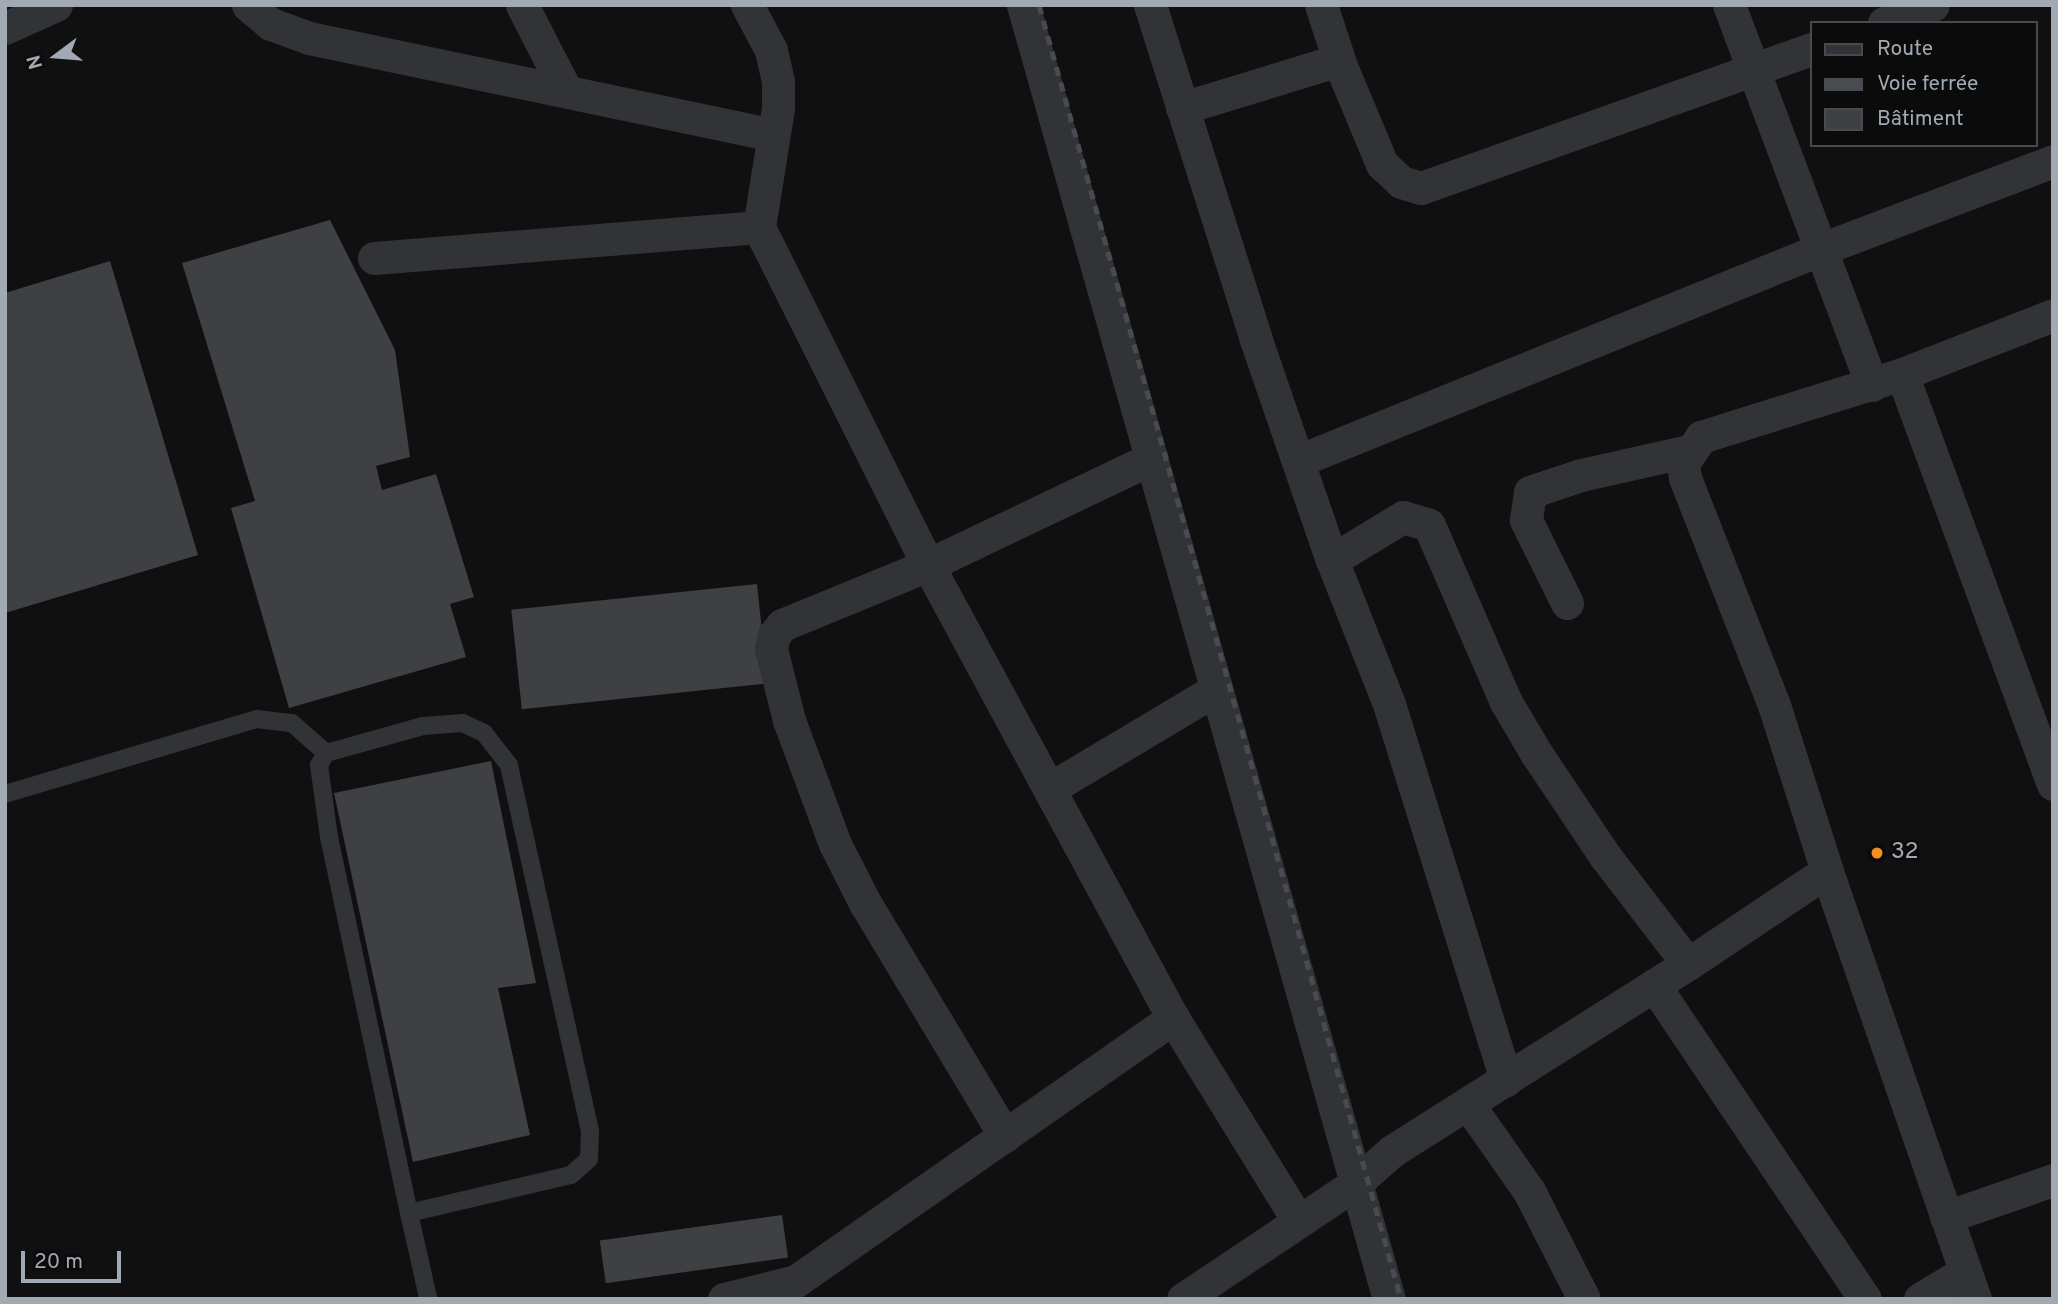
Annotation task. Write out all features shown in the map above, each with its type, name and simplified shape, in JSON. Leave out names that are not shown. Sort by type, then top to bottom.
[{"type":"street","points":[[5,28],[56,5]]},
{"type":"street","points":[[248,5],[271,24],[309,38],[773,135]]},
{"type":"street","points":[[522,5],[566,90]]},
{"type":"street","points":[[747,5],[771,50],[778,81],[760,227],[929,565],[1173,1018],[1298,1220]]},
{"type":"street","points":[[1023,5],[1389,1299]]},
{"type":"street","points":[[1150,5],[1298,461],[1332,560],[1389,704],[1506,1080]]},
{"type":"street","points":[[1321,5],[1339,60],[1382,163],[1401,183],[1421,188],[1810,49]]},
{"type":"street","points":[[1729,5],[1819,250],[1887,380],[2053,784]]},
{"type":"street","points":[[1889,21],[1933,5]]},
{"type":"street","points":[[1182,108],[1339,60]]},
{"type":"street","points":[[1298,461],[1819,250],[2053,161]]},
{"type":"street","points":[[374,258],[760,227]]},
{"type":"street","points":[[1567,603],[1526,520],[1530,492],[1581,475],[1688,451],[1700,438],[1887,380],[2053,315]]},
{"type":"street","points":[[1688,451],[1685,478],[1774,705],[1826,871],[1970,1285],[1920,1299]]},
{"type":"street","points":[[1005,1136],[866,905],[835,844],[811,787],[771,649],[774,635],[782,625],[929,565],[1152,458]]},
{"type":"street","points":[[1332,560],[1402,517],[1429,525],[1506,702],[1530,743],[1605,856],[1688,964]]},
{"type":"street","points":[[1049,789],[1215,690]]},
{"type":"street","points":[[1183,1299],[1356,1183],[1391,1151],[1688,964],[1826,871]]},
{"type":"street","points":[[1654,985],[1865,1299]]},
{"type":"street","points":[[724,1299],[802,1290],[1005,1136],[1173,1018]]},
{"type":"street","points":[[1468,1104],[1529,1191],[1584,1299]]},
{"type":"street","points":[[1946,1217],[2053,1180]]},
{"type":"lane","points":[[5,794],[257,719],[292,723],[326,753]]},
{"type":"lane","points":[[409,1213],[571,1175],[589,1159],[590,1131],[509,765],[484,733],[463,723],[423,726],[326,753],[319,765],[329,837],[427,1299]]},
{"type":"building","points":[[330,220],[395,350],[410,457],[376,466],[382,490],[436,474],[474,597],[450,604],[466,657],[289,708],[231,508],[255,501],[182,263]]},
{"type":"building","points":[[110,261],[198,555],[5,613],[5,293]]},
{"type":"building","points":[[757,584],[767,683],[522,709],[511,610]]},
{"type":"building","points":[[491,761],[536,983],[498,988],[530,1135],[413,1162],[334,793]]},
{"type":"building","points":[[782,1215],[788,1258],[606,1283],[600,1241]]},
{"type":"railway","points":[[1039,5],[1401,1299]]},
{"type":"place","name":"32","points":[[1877,853]]}]
